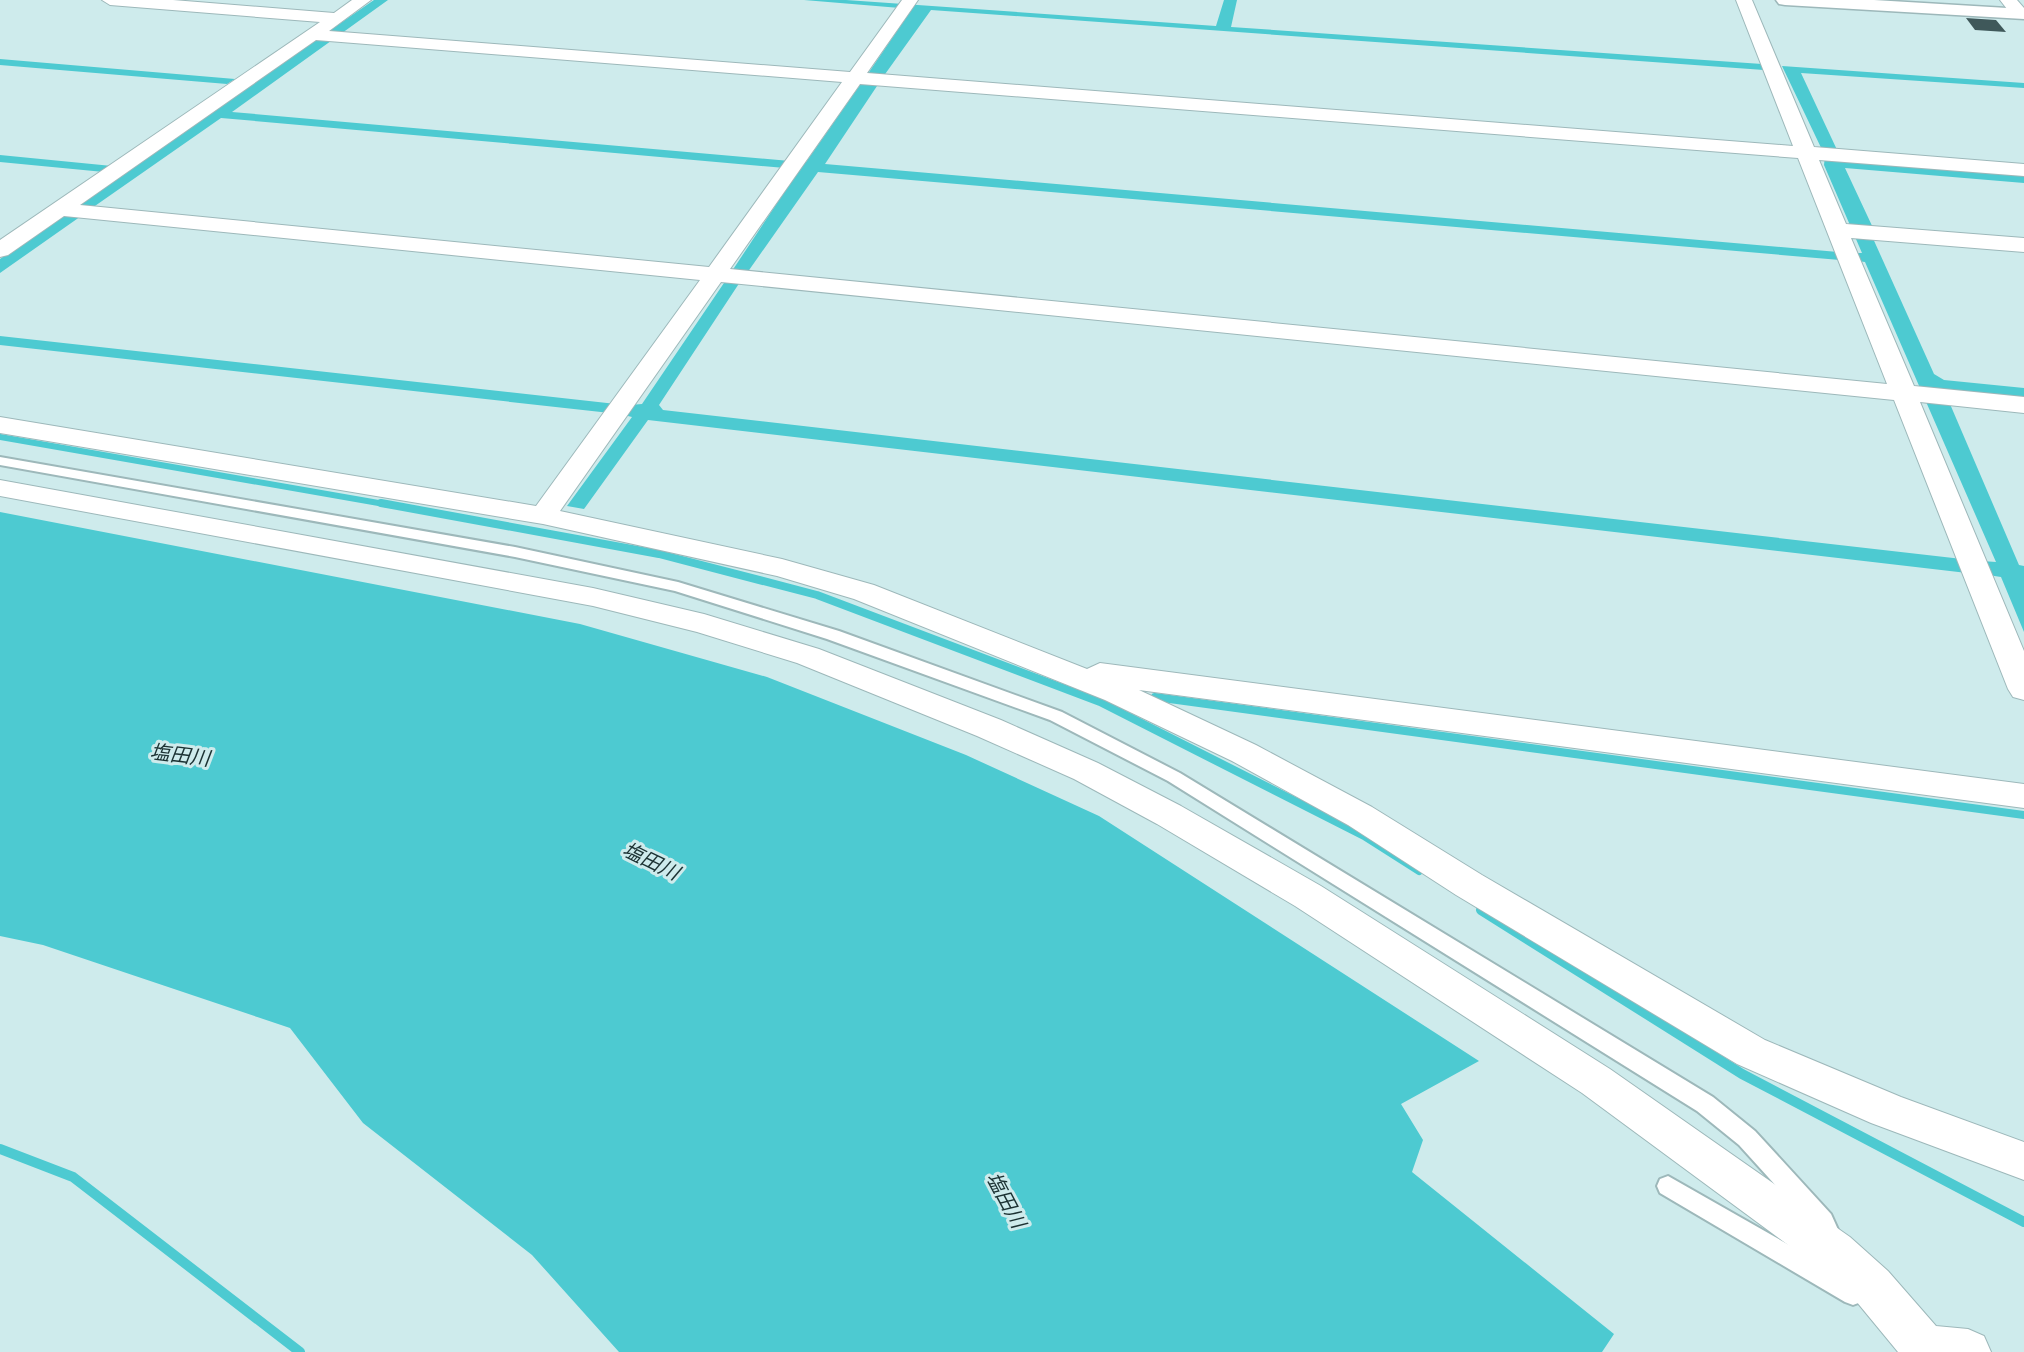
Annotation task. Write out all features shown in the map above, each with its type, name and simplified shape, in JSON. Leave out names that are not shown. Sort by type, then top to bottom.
[{"type":"street","points":[[110,0],[338,18]]},
{"type":"street","points":[[0,250],[73,210],[117,169],[244,82],[325,36],[338,18],[363,0]]},
{"type":"street","points":[[1744,0],[1771,68],[1814,153],[1842,230],[1912,393],[1975,567],[2024,689]]},
{"type":"street","points":[[1785,0],[2022,14]]},
{"type":"street","points":[[2008,0],[2022,14]]},
{"type":"street","points":[[543,516],[622,409],[730,275],[791,165],[867,79],[907,4]]},
{"type":"street","points":[[325,36],[2024,170]]},
{"type":"street","points":[[73,210],[2024,405]]},
{"type":"street","points":[[1842,230],[2024,245]]},
{"type":"street","points":[[0,425],[543,516],[782,568],[864,592],[1116,692],[1244,753],[1360,816],[1469,885],[1751,1052],[1886,1110],[2024,1161]]},
{"type":"street","points":[[0,488],[593,597],[704,624],[808,656],[988,728],[1086,771],[1159,810],[1308,896],[1596,1081],[1834,1252],[1941,1350]]},
{"type":"street","points":[[1060,669],[2024,796]]},
{"type":"lane","points":[[0,461],[515,552],[678,587],[833,635],[1056,716],[1174,777],[1705,1104],[1747,1138],[1823,1221],[1834,1252]]},
{"type":"lane","points":[[1668,1186],[1843,1287],[1941,1350]]},
{"type":"water","points":[[374,0],[388,0],[232,112],[790,161],[785,168],[221,118],[92,208],[74,207]]},
{"type":"water","points":[[804,0],[846,0],[1216,26],[1224,0],[1237,0],[1231,27],[1762,64],[1764,70],[931,10],[883,77],[867,75],[912,9]]},
{"type":"water","points":[[0,59],[235,79],[227,84],[0,65]]},
{"type":"water","points":[[1782,66],[2024,83],[2024,88],[1801,73],[1838,152],[2024,176],[2024,183],[1845,168],[1874,230],[1871,234],[1934,374],[1944,380],[2024,388],[2024,398],[1944,390],[2019,565],[2024,566],[2024,632],[2001,577],[1988,575],[1982,561],[1996,562],[1865,262],[1858,261],[1855,253],[1862,253],[1824,165],[1825,156]]},
{"type":"water","points":[[862,82],[879,83],[825,164],[1838,252],[1840,260],[818,172],[747,273],[732,271],[799,170],[799,161],[806,162]]},
{"type":"water","points":[[0,155],[112,166],[104,172],[0,162]]},
{"type":"water","points":[[66,213],[84,214],[0,273],[0,259]]},
{"type":"water","points":[[726,280],[740,282],[659,405],[663,410],[1962,559],[1967,573],[648,420],[584,509],[567,506],[632,417],[624,415],[630,405],[642,404]]},
{"type":"water","points":[[0,336],[616,404],[610,413],[0,345]]},
{"type":"water","name":"塩田川","points":[[0,512],[580,624],[767,677],[966,755],[1099,816],[1479,1061],[1401,1104],[1423,1140],[1412,1172],[1614,1334],[1602,1352],[619,1352],[532,1255],[363,1123],[290,1028],[43,945],[0,936]]},
{"type":"building","points":[[1966,18],[1996,20],[2006,32],[1975,30]]},
{"type":"waterway","points":[[0,437],[390,505]]},
{"type":"waterway","points":[[381,503],[659,554],[817,595],[1100,702],[1364,836],[1419,871]]},
{"type":"waterway","points":[[1155,697],[2024,815]]},
{"type":"waterway","points":[[1481,910],[1742,1074],[2024,1222]]},
{"type":"waterway","points":[[0,1149],[73,1177],[300,1352]]}]
